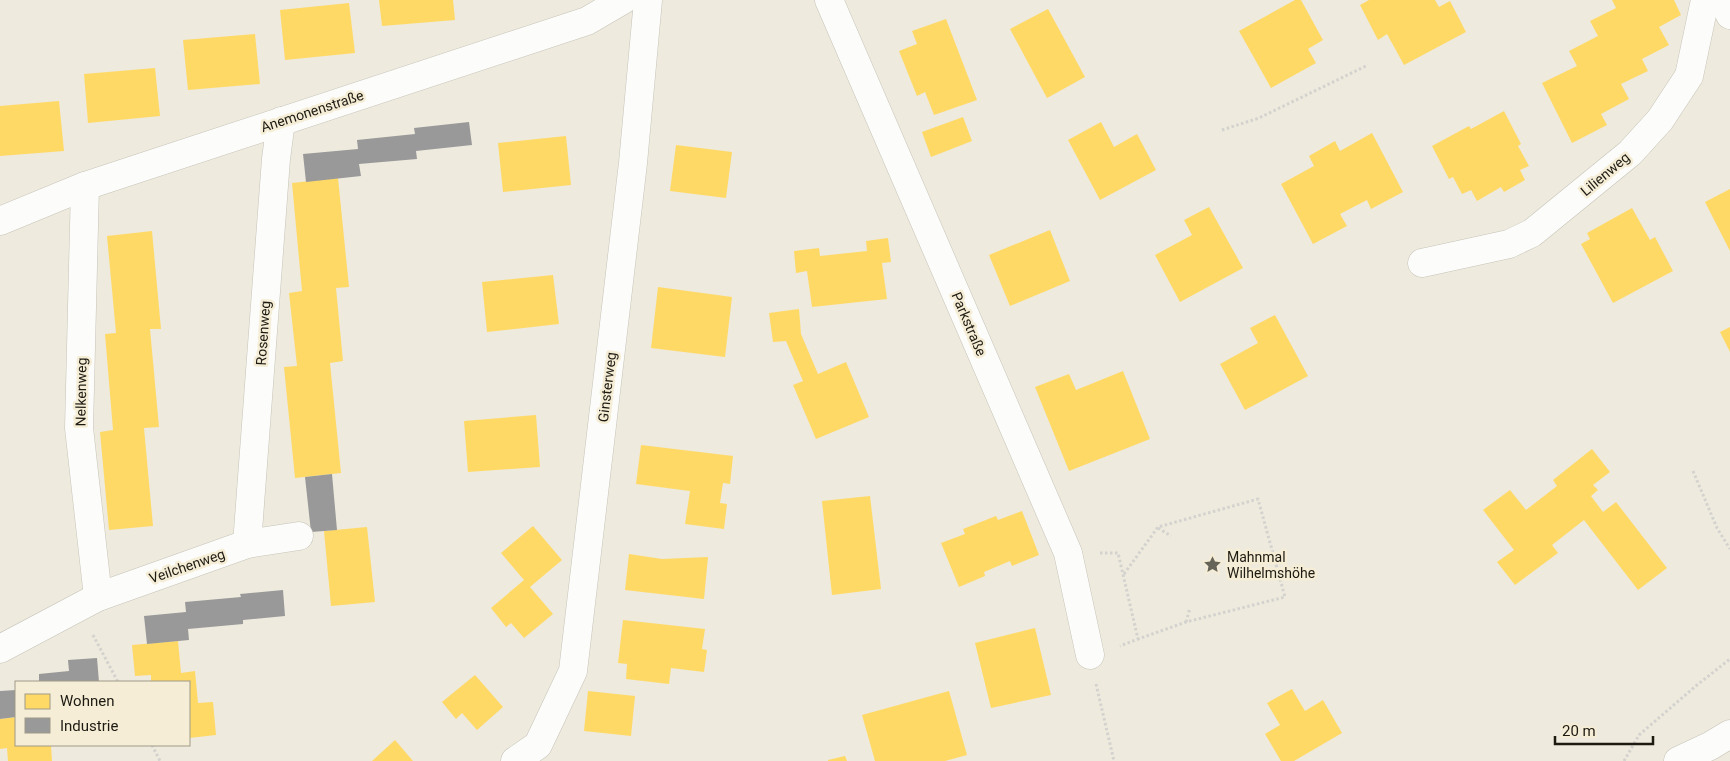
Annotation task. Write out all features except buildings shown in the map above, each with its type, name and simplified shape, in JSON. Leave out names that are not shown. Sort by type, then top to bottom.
[{"type":"street","name":"Anemonenstraße","points":[[0,221],[85,186],[587,21],[623,0]]},
{"type":"street","name":"Ginsterweg","points":[[519,760],[538,745],[573,670],[633,162],[648,0]]},
{"type":"street","name":"Parkstraße","points":[[829,0],[1068,553],[1090,655]]},
{"type":"street","name":"Lilienweg","points":[[1422,263],[1509,244],[1532,232],[1630,153],[1660,120],[1689,76],[1705,0]]},
{"type":"street","points":[[1722,0],[1730,15]]},
{"type":"street","name":"Rosenweg","points":[[247,544],[276,159],[281,122]]},
{"type":"street","name":"Nelkenweg","points":[[85,186],[79,428],[88,602]]},
{"type":"street","name":"Veilchenweg","points":[[0,649],[88,602],[247,544],[299,536]]},
{"type":"street","points":[[1678,761],[1730,734]]},
{"type":"path","points":[[1222,130],[1259,118],[1368,65]]},
{"type":"path","points":[[1693,472],[1717,528],[1730,549]]},
{"type":"path","points":[[1114,761],[1090,655],[1186,622],[1284,598],[1258,499],[1158,527],[1124,574]]},
{"type":"path","points":[[1158,527],[1171,536]]},
{"type":"path","points":[[1068,553],[1118,552],[1138,639]]},
{"type":"path","points":[[88,602],[118,681]]},
{"type":"path","points":[[1186,622],[1190,608]]},
{"type":"path","points":[[1624,761],[1639,736],[1730,659]]},
{"type":"path","points":[[152,746],[160,761]]},
{"type":"place","name":"Mahnmal Wilhelmshöhe","points":[[1213,565]]}]
